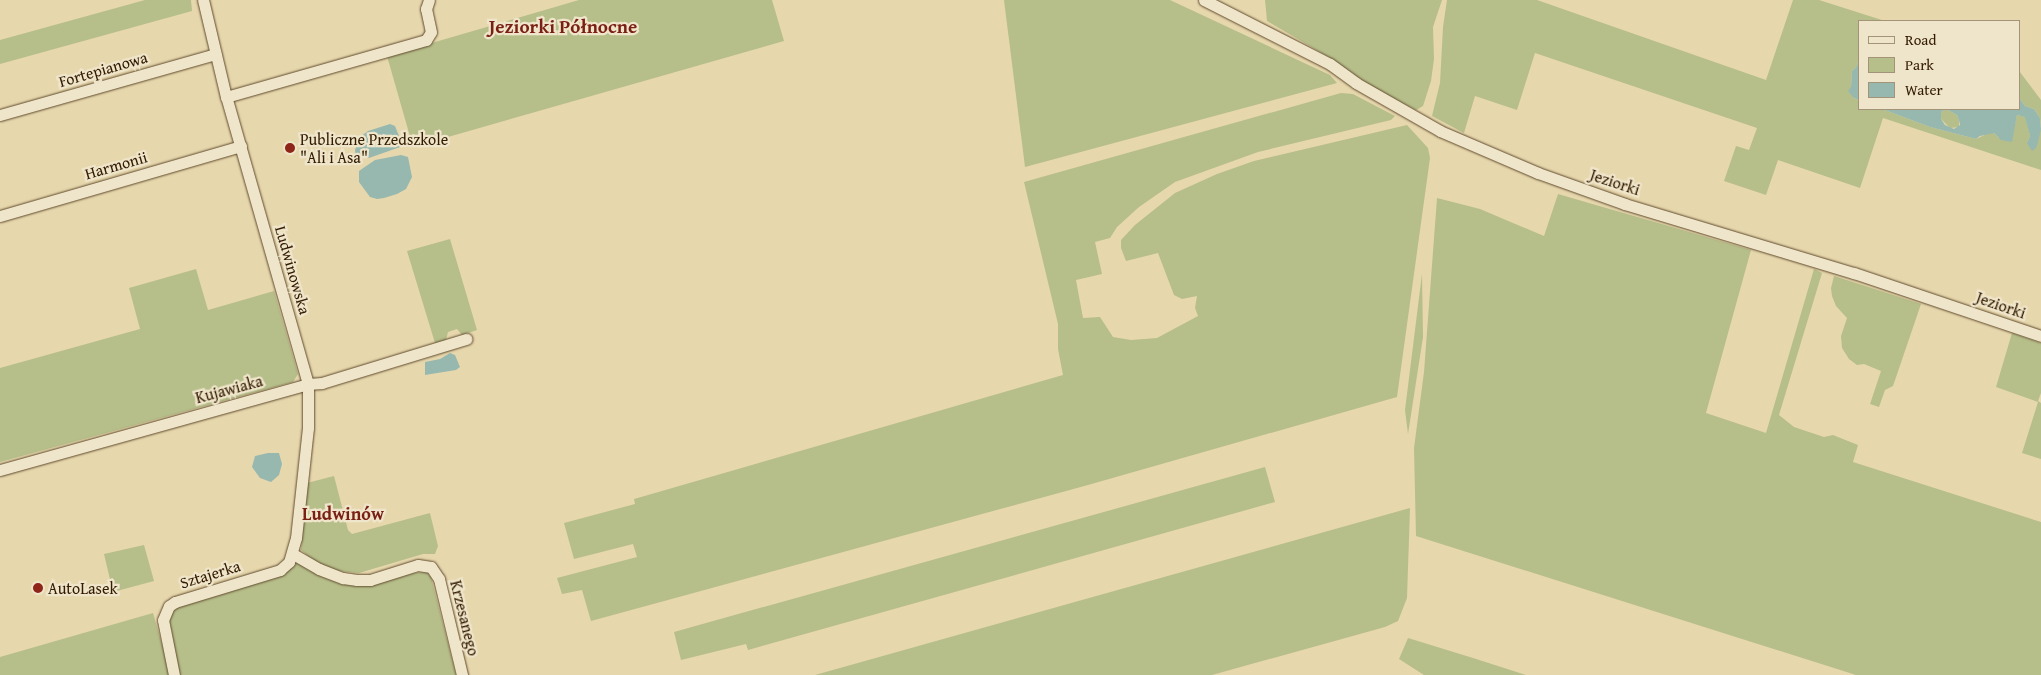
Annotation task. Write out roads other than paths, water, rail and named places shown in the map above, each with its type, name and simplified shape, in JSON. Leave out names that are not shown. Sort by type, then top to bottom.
[{"type":"street","name":"Ludwinowska","points":[[203,0],[226,97],[308,384],[308,428],[293,554]]},
{"type":"street","points":[[226,97],[426,40],[431,32],[426,9],[429,0]]},
{"type":"street","name":"Jeziorki","points":[[1204,0],[1330,64],[1356,83],[1440,131],[1538,173],[1626,204],[1854,273],[2041,336]]},
{"type":"street","name":"Fortepianowa","points":[[0,115],[216,54]]},
{"type":"street","name":"Harmonii","points":[[0,216],[241,146]]},
{"type":"street","name":"Kujawiaka","points":[[0,470],[308,384],[322,383],[466,339]]},
{"type":"street","name":"Sztajerka","points":[[174,675],[163,620],[168,606],[175,602],[280,570],[289,562],[293,554]]},
{"type":"street","name":"Krzesanego","points":[[293,554],[320,569],[343,578],[357,580],[370,580],[418,565],[431,567],[439,578],[462,675]]},
{"type":"water","points":[[1858,62],[1858,99],[1854,98],[1848,91],[1851,87],[1852,71],[1857,66]]},
{"type":"water","points":[[2021,100],[2025,106],[2034,109],[2040,118],[2041,129],[2036,148],[2032,151],[2027,143],[2030,136],[2025,117],[2017,115],[2012,142],[2001,140],[1994,133],[1980,136],[1976,139],[1930,127],[1885,110],[1944,110],[1941,112],[1941,119],[1945,125],[1954,129],[1960,125],[1959,120],[1957,115],[1948,110],[2021,110]]},
{"type":"water","points":[[390,124],[395,126],[403,146],[369,158],[356,157],[355,150],[360,137],[368,131]]},
{"type":"water","points":[[401,155],[408,157],[412,177],[406,189],[384,198],[370,197],[359,182],[359,171],[375,160]]},
{"type":"water","points":[[450,353],[455,355],[460,367],[456,370],[425,375],[425,362],[440,359]]},
{"type":"water","points":[[279,453],[282,464],[279,475],[271,482],[260,478],[252,467],[255,456]]},
{"type":"place","name":"Publiczne Przedszkole \"Ali i Asa\"","points":[[290,148]]},
{"type":"place","name":"AutoLasek","points":[[38,588]]},
{"type":"district","name":"Jeziorki Północne","points":[[563,27]]},
{"type":"district","name":"Ludwinów","points":[[343,514]]}]
